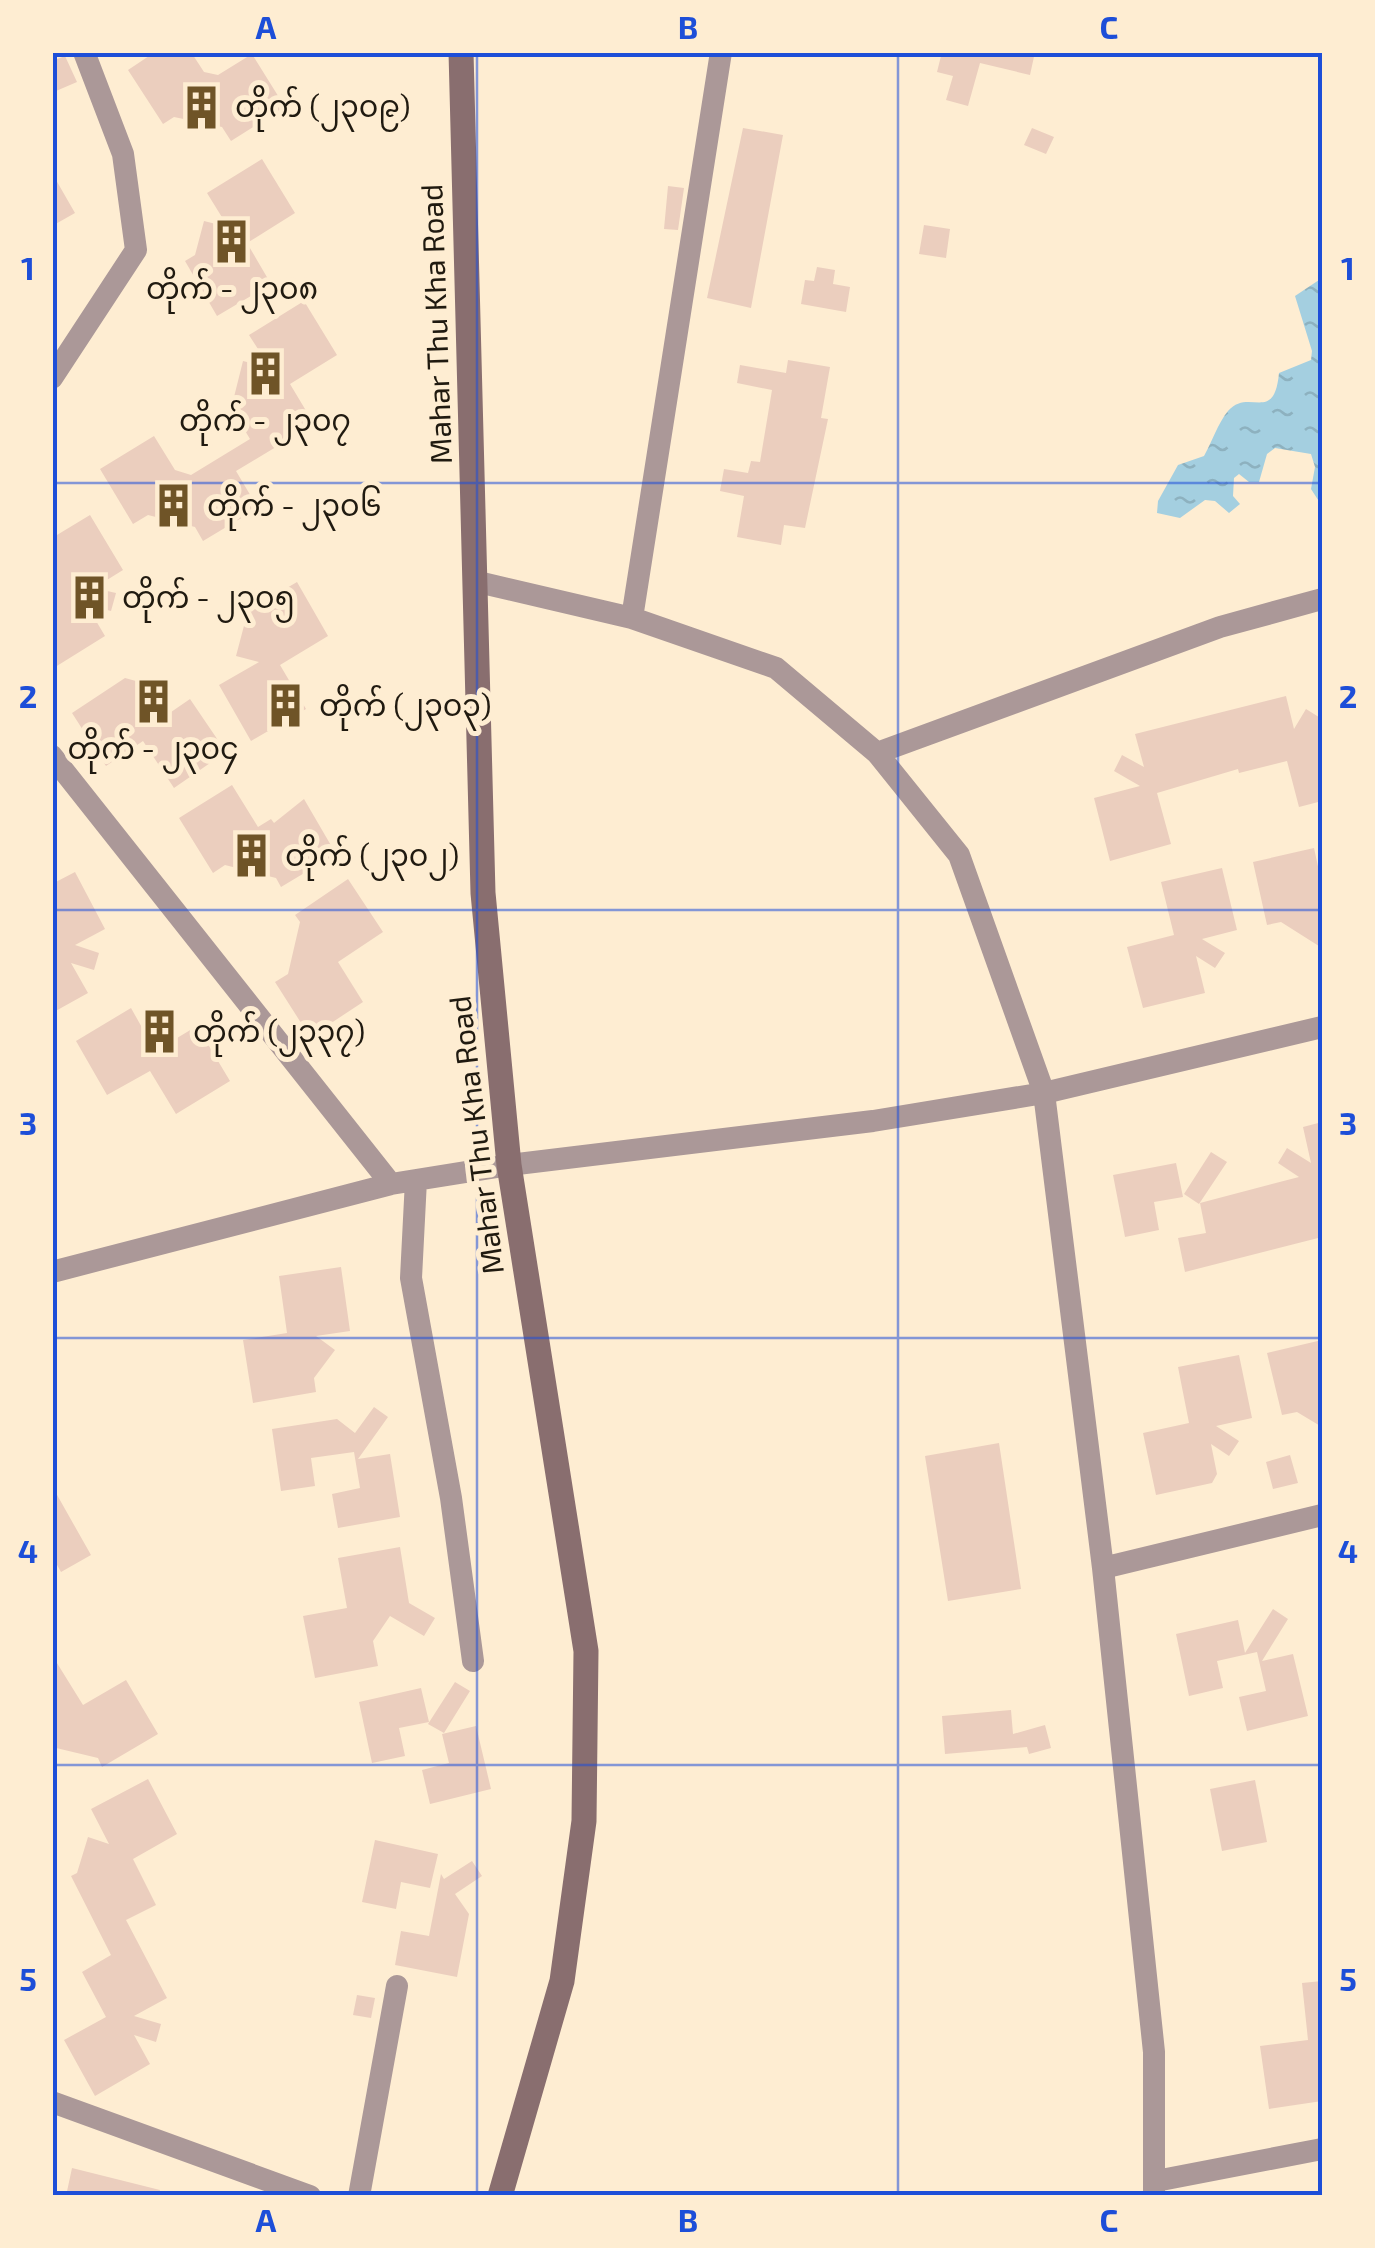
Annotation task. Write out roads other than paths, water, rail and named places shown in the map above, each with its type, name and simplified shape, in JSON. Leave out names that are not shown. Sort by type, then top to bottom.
[{"type":"main road","name":"Mahar Thu Kha Road","points":[[461,52],[478,582],[483,893],[509,1165],[586,1652],[584,1821],[562,1981],[500,2196]]},
{"type":"street","points":[[52,378],[136,250],[124,154],[84,52]]},
{"type":"street","points":[[632,618],[720,52]]},
{"type":"street","points":[[478,582],[632,618],[776,668],[877,753],[959,856],[1044,1093],[1103,1568],[1154,2052],[1155,2188],[1322,2149]]},
{"type":"street","points":[[877,753],[1220,627],[1322,599]]},
{"type":"street","points":[[52,756],[391,1184]]},
{"type":"street","points":[[52,1272],[391,1184],[509,1165],[873,1121],[1044,1093],[1322,1027]]},
{"type":"street","points":[[416,1180],[411,1278],[451,1498],[474,1662]]},
{"type":"street","points":[[1103,1568],[1322,1515]]},
{"type":"street","points":[[358,2196],[397,1986]]},
{"type":"street","points":[[52,2102],[310,2196]]},
{"type":"water","points":[[1322,278],[1322,506],[1311,489],[1315,467],[1311,454],[1275,448],[1267,454],[1259,482],[1249,482],[1239,474],[1234,478],[1233,496],[1240,504],[1229,513],[1215,501],[1205,500],[1180,518],[1157,513],[1158,501],[1178,465],[1204,456],[1228,411],[1244,402],[1266,402],[1272,398],[1279,373],[1311,360],[1312,351],[1295,296]]},
{"type":"place","name":"တိုက် (၂၃၀၉)","points":[[202,107]]},
{"type":"place","name":"တိုက် - ၂၃၀၈","points":[[232,242]]},
{"type":"place","name":"တိုက် - ၂၃၀၇","points":[[265,374]]},
{"type":"place","name":"တိုက် - ၂၃၀၆","points":[[174,506]]},
{"type":"place","name":"တိုက် - ၂၃၀၅","points":[[89,598]]},
{"type":"place","name":"တိုက် - ၂၃၀၄","points":[[153,702]]},
{"type":"place","name":"တိုက် (၂၃၀၃)","points":[[286,706]]},
{"type":"place","name":"တိုက် (၂၃၀၂)","points":[[252,856]]},
{"type":"place","name":"တိုက် (၂၃၃၇)","points":[[160,1032]]}]
